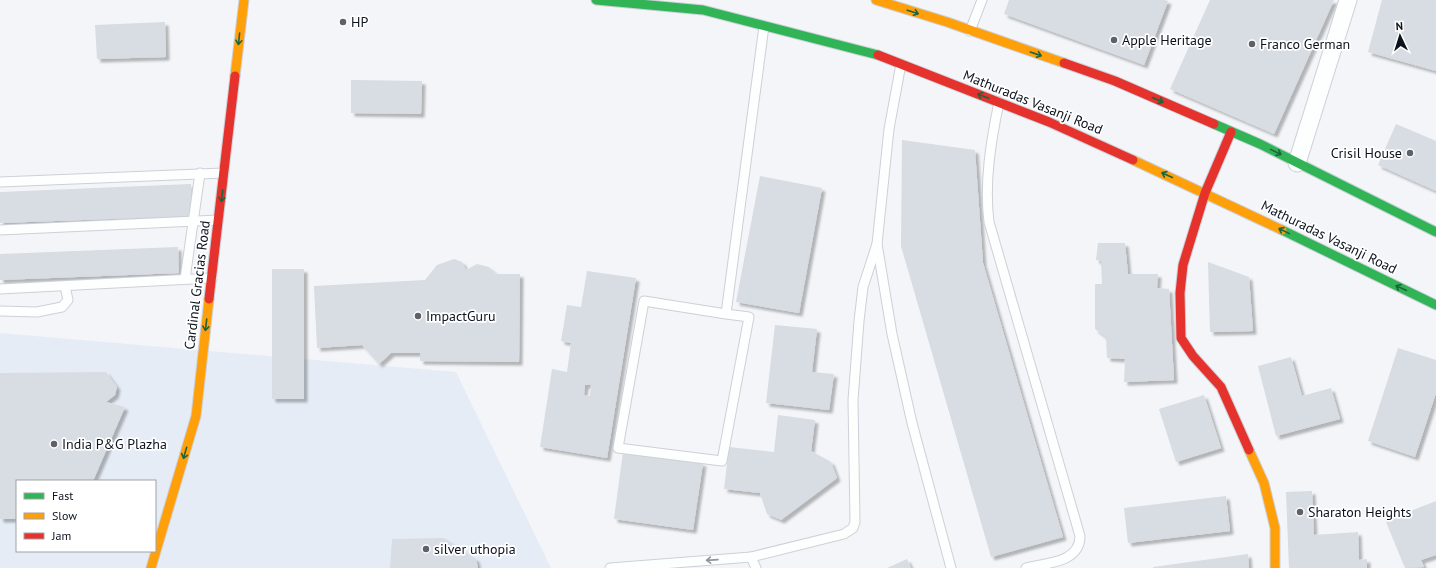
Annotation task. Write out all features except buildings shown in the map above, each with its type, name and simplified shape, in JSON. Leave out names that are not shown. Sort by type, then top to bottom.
[{"type":"main road","name":"Cardinal Gracias Road","points":[[156,551],[196,416],[244,0]]},
{"type":"main road","name":"Mathuradas Vasanji Road","points":[[596,0],[703,10],[875,54],[1049,122],[1205,192],[1436,304]]},
{"type":"main road","points":[[876,0],[1116,81],[1297,162],[1436,232]]},
{"type":"main road","points":[[1231,132],[1205,192],[1183,265],[1180,293],[1181,338],[1193,356],[1220,387],[1264,483],[1275,528],[1275,568]]},
{"type":"main road","name":"Cardinal Gracias Road","points":[[151,568],[156,552]]},
{"type":"street","points":[[1297,162],[1348,0]]},
{"type":"lane","points":[[970,31],[982,0]]},
{"type":"lane","points":[[726,314],[764,26]]},
{"type":"lane","points":[[610,568],[750,558],[844,534],[853,528],[853,400],[859,320],[863,286],[878,244],[889,129],[901,64]]},
{"type":"lane","points":[[999,102],[990,146],[987,201],[989,222],[1080,536],[1080,545],[1073,554],[1063,560],[1026,568]]},
{"type":"lane","points":[[185,279],[200,173]]},
{"type":"lane","points":[[0,182],[225,173]]},
{"type":"lane","points":[[0,230],[219,220]]},
{"type":"lane","points":[[878,244],[892,334],[910,415],[951,568]]},
{"type":"lane","points":[[0,289],[212,278]]},
{"type":"lane","points":[[0,311],[37,312],[62,307],[68,300],[65,286]]},
{"type":"lane","points":[[644,301],[726,314],[749,317],[722,461],[618,448],[644,301]]},
{"type":"lane","points":[[750,558],[756,568]]},
{"type":"shaded area","points":[[0,333],[456,372],[551,568],[0,568]]},
{"type":"traffic: fast","points":[[596,0],[703,10],[878,55]]},
{"type":"traffic: fast","points":[[1214,124],[1260,144],[1436,232]]},
{"type":"traffic: fast","points":[[1282,230],[1436,305]]},
{"type":"traffic: slow","points":[[235,76],[244,0]]},
{"type":"traffic: slow","points":[[876,0],[947,22],[1064,63]]},
{"type":"traffic: slow","points":[[1133,160],[1282,230]]},
{"type":"traffic: slow","points":[[156,551],[196,416],[209,299]]},
{"type":"traffic: slow","points":[[1249,450],[1264,483],[1275,528],[1275,568]]},
{"type":"traffic: slow","points":[[151,568],[156,552]]},
{"type":"traffic: jam","points":[[878,55],[1049,122],[1133,160]]},
{"type":"traffic: jam","points":[[1064,63],[1115,81],[1214,124]]},
{"type":"traffic: jam","points":[[209,299],[235,76]]},
{"type":"traffic: jam","points":[[1231,132],[1205,193],[1183,265],[1180,293],[1181,338],[1193,356],[1221,387],[1249,450]]},
{"type":"place","name":"HP","points":[[343,22]]},
{"type":"place","name":"Apple Heritage","points":[[1114,40]]},
{"type":"place","name":"Franco German","points":[[1252,44]]},
{"type":"place","name":"Crisil House","points":[[1410,153]]},
{"type":"place","name":"ImpactGuru","points":[[418,316]]},
{"type":"place","name":"India P&G Plazha","points":[[54,444]]},
{"type":"place","name":"Sharaton Heights","points":[[1300,512]]},
{"type":"place","name":"silver uthopia","points":[[426,549]]}]
